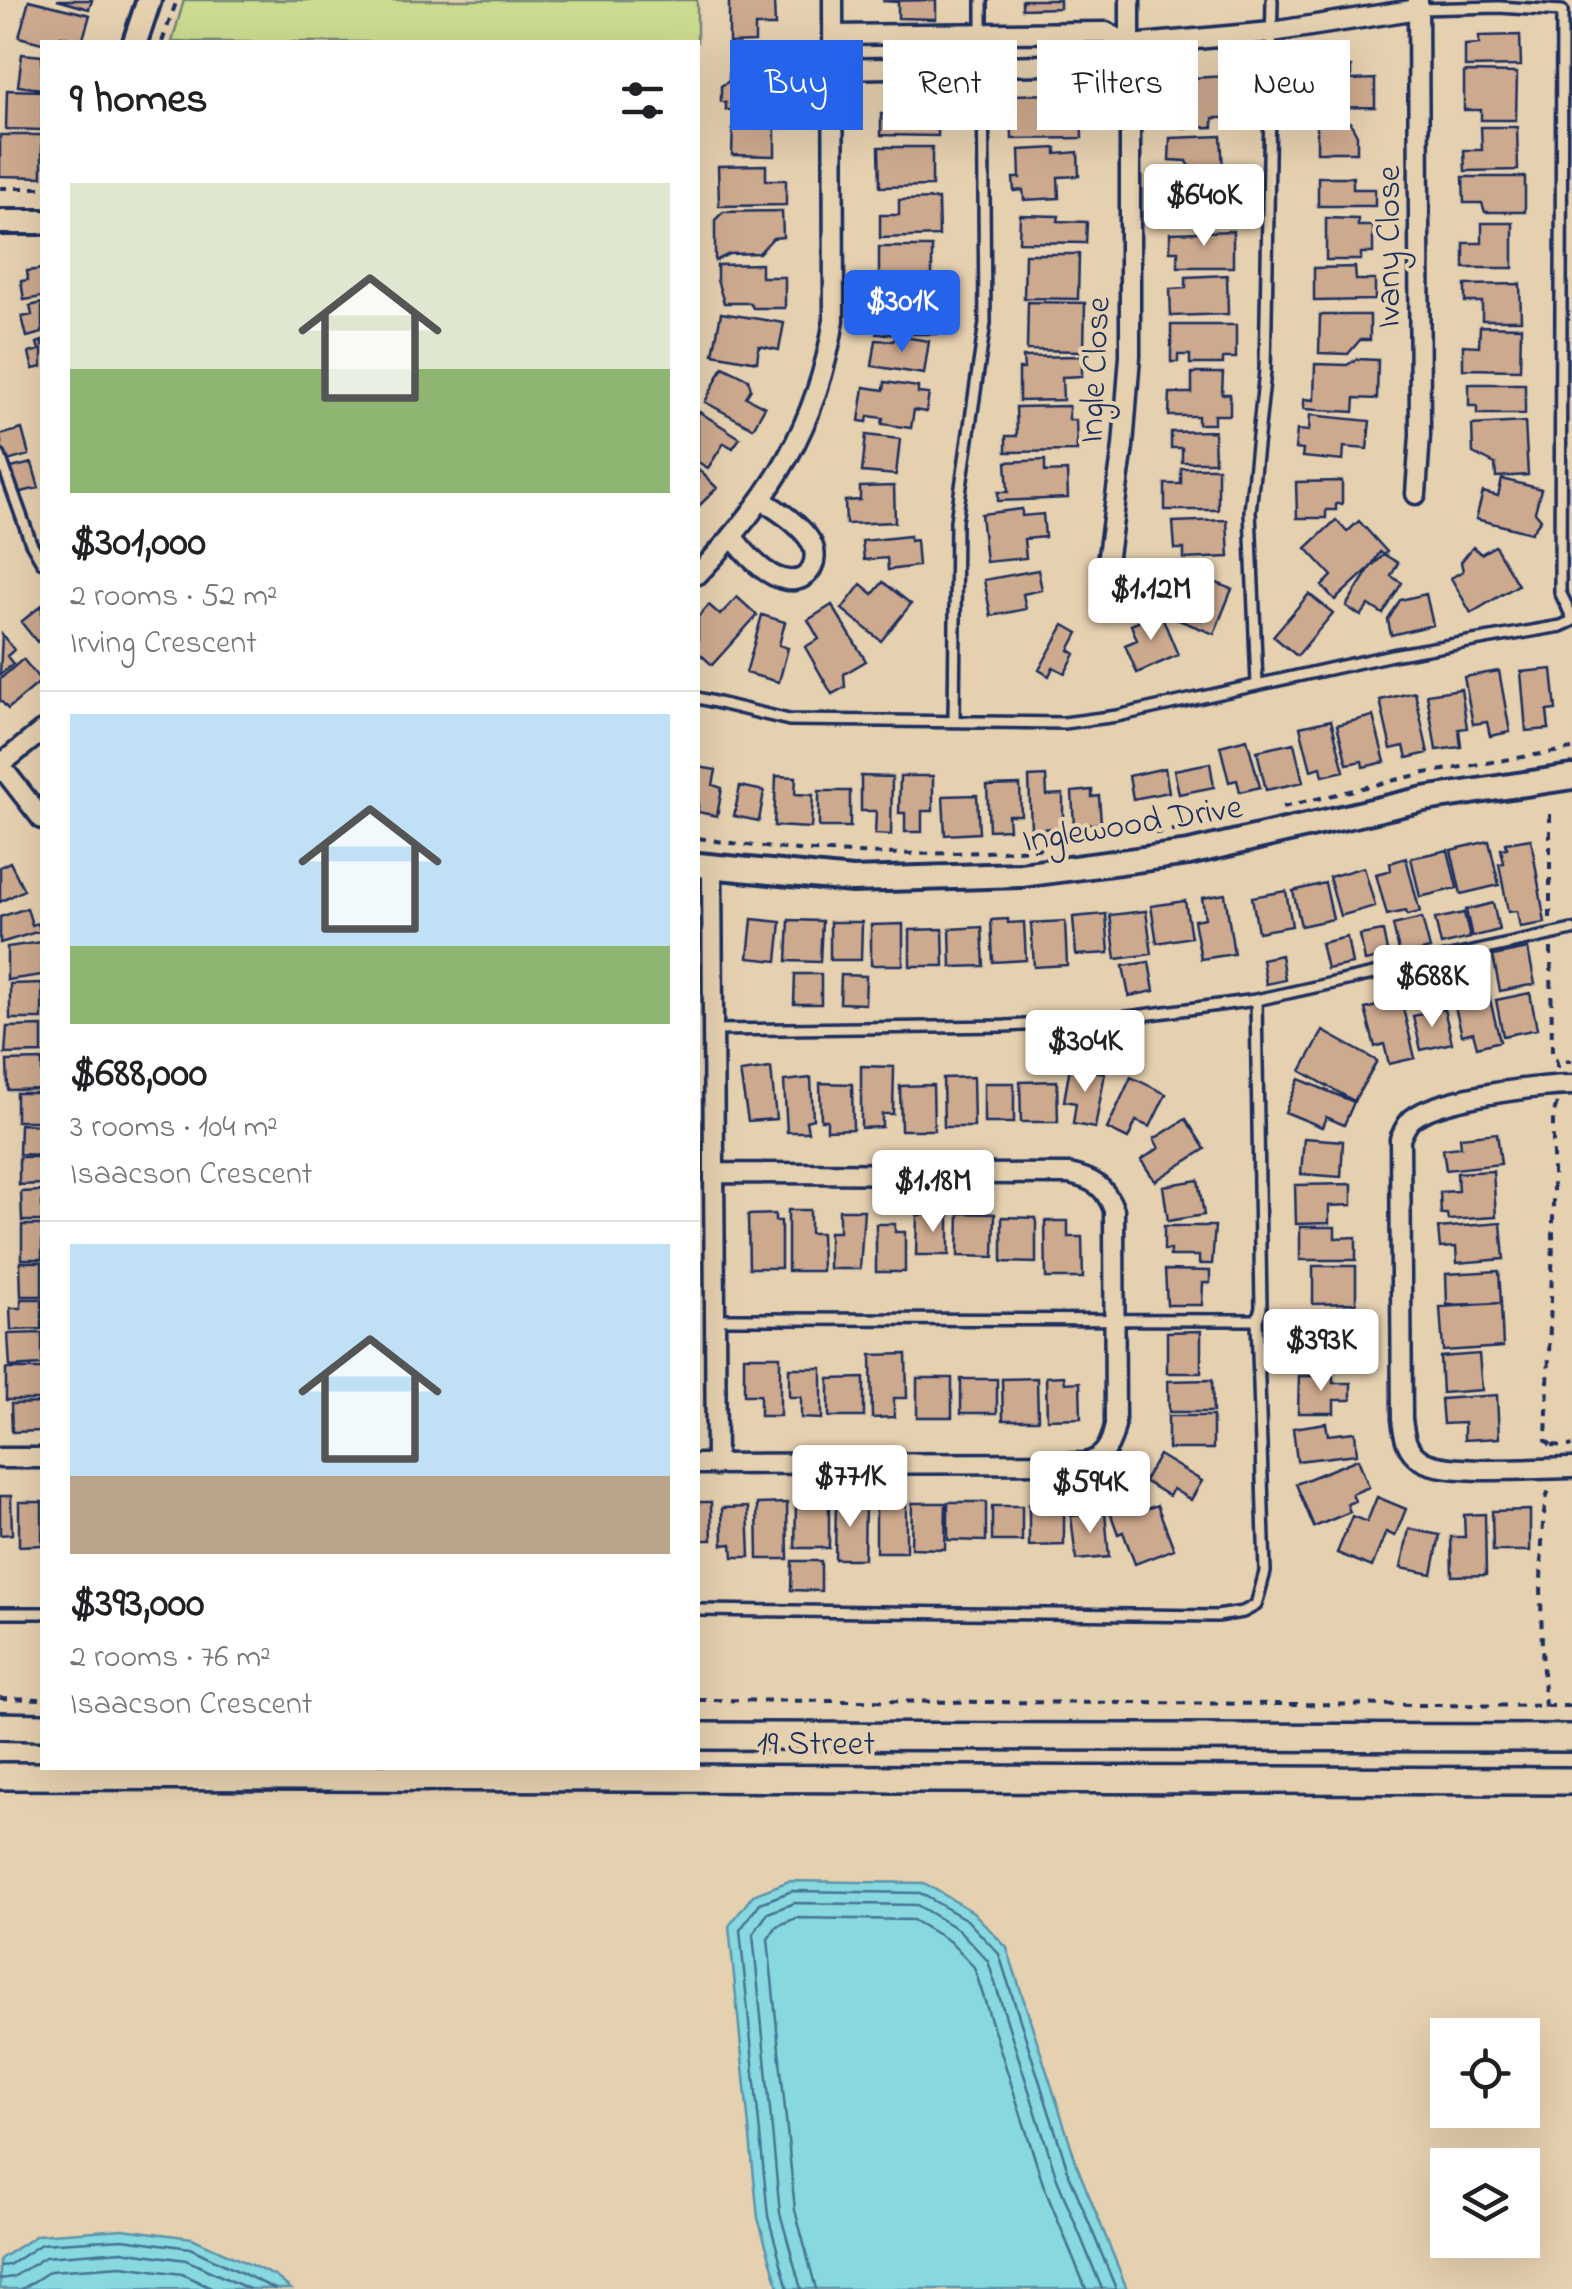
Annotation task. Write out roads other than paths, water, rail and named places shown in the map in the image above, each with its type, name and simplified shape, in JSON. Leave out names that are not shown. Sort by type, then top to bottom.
[{"type":"main road","points":[[0,1726],[40,1727]]},
{"type":"main road","name":"19 Street","points":[[700,1736],[1572,1738]]},
{"type":"main road","name":"19 Street","points":[[0,1776],[1572,1782]]},
{"type":"street","points":[[136,40],[149,0]]},
{"type":"street","points":[[834,0],[834,40]]},
{"type":"street","name":"Ingle Close","points":[[1130,0],[1131,40]]},
{"type":"street","points":[[1178,40],[1272,32],[1418,4]]},
{"type":"street","name":"Ivany Close","points":[[1416,494],[1420,435],[1418,4]]},
{"type":"street","points":[[834,36],[1106,32],[1123,40]]},
{"type":"street","points":[[982,34],[982,40]]},
{"type":"street","points":[[700,572],[762,500],[802,435],[826,368],[834,320],[834,130]]},
{"type":"street","name":"Ingle Close","points":[[1108,563],[1130,356],[1131,130]]},
{"type":"street","points":[[0,222],[40,222]]},
{"type":"street","points":[[732,536],[770,574],[787,580],[802,578],[813,568],[816,554],[810,542],[799,528],[762,500]]},
{"type":"street","points":[[40,734],[0,765],[40,816]]},
{"type":"street","name":"Inglewood Drive","points":[[705,866],[852,880],[1022,875],[1190,854],[1424,799],[1572,777]]},
{"type":"street","points":[[705,866],[714,1030],[714,1173],[714,1318],[706,1464],[1073,1464],[1096,1461],[1110,1444],[1114,1425],[1116,1320],[1114,1210],[1096,1181],[1069,1174],[714,1173]]},
{"type":"street","points":[[1572,1085],[1536,1086],[1438,1106],[1413,1118],[1400,1139],[1402,1419],[1406,1443],[1422,1461],[1446,1468],[1572,1468]]},
{"type":"street","points":[[0,1458],[40,1458]]},
{"type":"lane","points":[[982,0],[982,34]]},
{"type":"lane","points":[[1257,684],[1250,511],[1265,371],[1272,0]]},
{"type":"lane","points":[[700,698],[789,720],[1064,723],[1117,716],[1392,654],[1562,626],[1572,619],[1560,592],[1562,11],[1418,4]]},
{"type":"lane","points":[[954,720],[956,521],[985,324],[983,130]]},
{"type":"lane","points":[[0,456],[40,559]]},
{"type":"lane","points":[[714,1030],[1005,1026],[1098,1020],[1256,1000],[1572,930]]},
{"type":"lane","points":[[700,1610],[1216,1616],[1243,1612],[1256,1605],[1265,1572],[1257,1320],[1261,1308],[1256,1000]]},
{"type":"lane","points":[[714,1318],[1257,1320]]},
{"type":"lane","points":[[0,1613],[40,1614]]},
{"type":"water","points":[[789,1881],[924,1883],[973,1912],[1007,1948],[1079,2171],[1127,2289],[779,2289],[758,2218],[729,1926],[753,1895]]},
{"type":"water","points":[[123,2229],[192,2238],[275,2276],[291,2289],[0,2289],[0,2259],[37,2235]]}]
